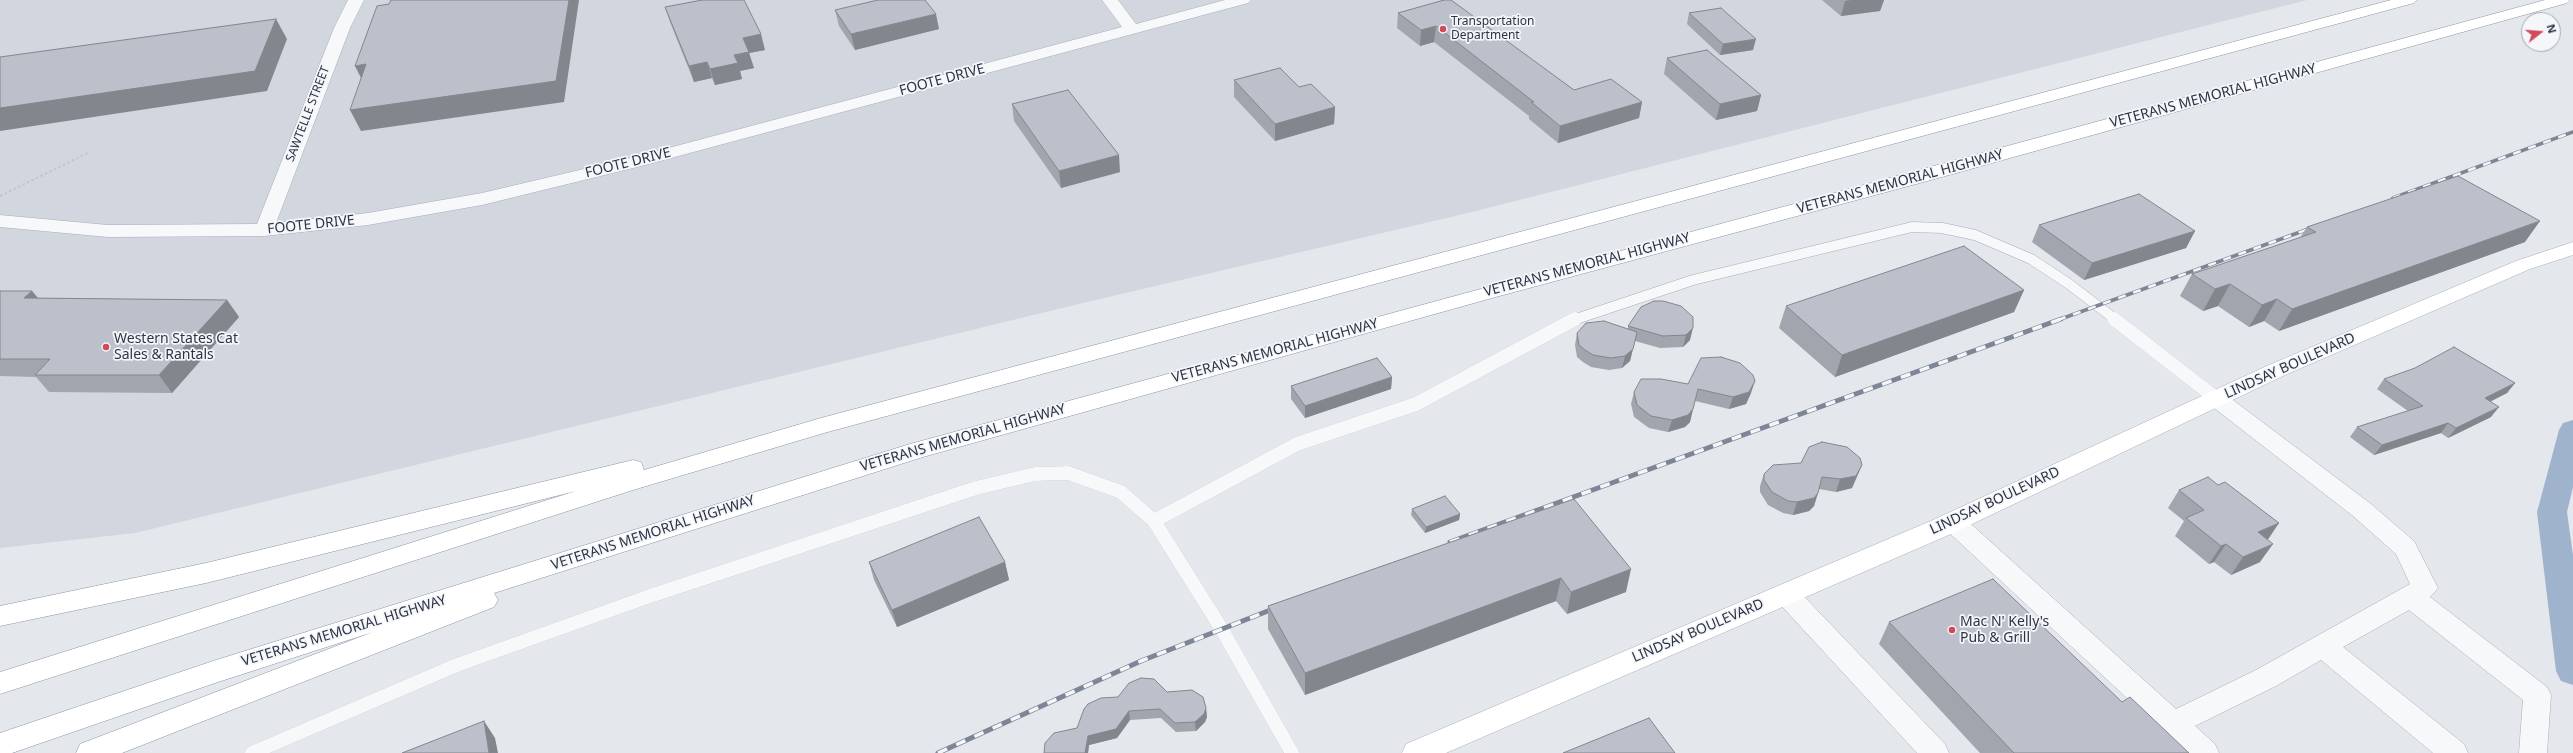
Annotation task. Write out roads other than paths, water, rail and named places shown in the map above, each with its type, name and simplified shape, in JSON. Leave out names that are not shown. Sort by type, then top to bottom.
[{"type":"main road","points":[[0,683],[625,484],[821,426],[2409,0]]},
{"type":"main road","name":"VETERANS MEMORIAL HIGHWAY","points":[[0,745],[213,672],[926,447],[1485,293],[1916,178],[2562,0]]},
{"type":"main road","name":"LINDSAY BOULEVARD","points":[[1416,753],[1952,522],[2216,399],[2523,265],[2573,248]]},
{"type":"main road","points":[[0,616],[206,574],[624,470],[821,426]]},
{"type":"main road","points":[[90,753],[661,531]]},
{"type":"street","name":"SAWTELLE STREET","points":[[264,230],[342,28],[356,0]]},
{"type":"street","points":[[1110,0],[1131,28]]},
{"type":"street","name":"FOOTE DRIVE","points":[[0,221],[108,231],[264,230],[368,220],[482,199],[857,103],[1131,28],[1243,0]]},
{"type":"street","points":[[2173,724],[2323,646],[2425,588],[2405,548],[2362,510],[2216,399]]},
{"type":"street","points":[[1952,522],[2205,753]]},
{"type":"street","points":[[1786,594],[1935,753]]},
{"type":"street","points":[[2411,597],[2537,695],[2533,753]]},
{"type":"street","points":[[2323,646],[2454,753]]},
{"type":"lane","points":[[1154,521],[1297,444],[1416,404],[1573,320],[1693,280],[1912,227],[1942,228],[1974,235],[2031,259],[2068,284],[2216,399]]},
{"type":"lane","points":[[252,753],[457,665],[658,593],[976,488],[1035,474],[1068,473],[1121,492],[1154,521],[1221,628],[1292,753]]},
{"type":"waterway","points":[[2573,430],[2552,512],[2573,671]]},
{"type":"railway","points":[[2393,198],[2573,132]]},
{"type":"railway","points":[[2058,320],[2314,227]]},
{"type":"railway","points":[[1450,542],[2061,319]]},
{"type":"railway","points":[[938,753],[1141,661],[1278,607]]},
{"type":"place","name":"Transportation Department","points":[[1443,29]]},
{"type":"place","name":"Western States Cat Sales & Rantals","points":[[106,347]]},
{"type":"place","name":"Mac N' Kelly's Pub & Grill","points":[[1952,630]]}]
